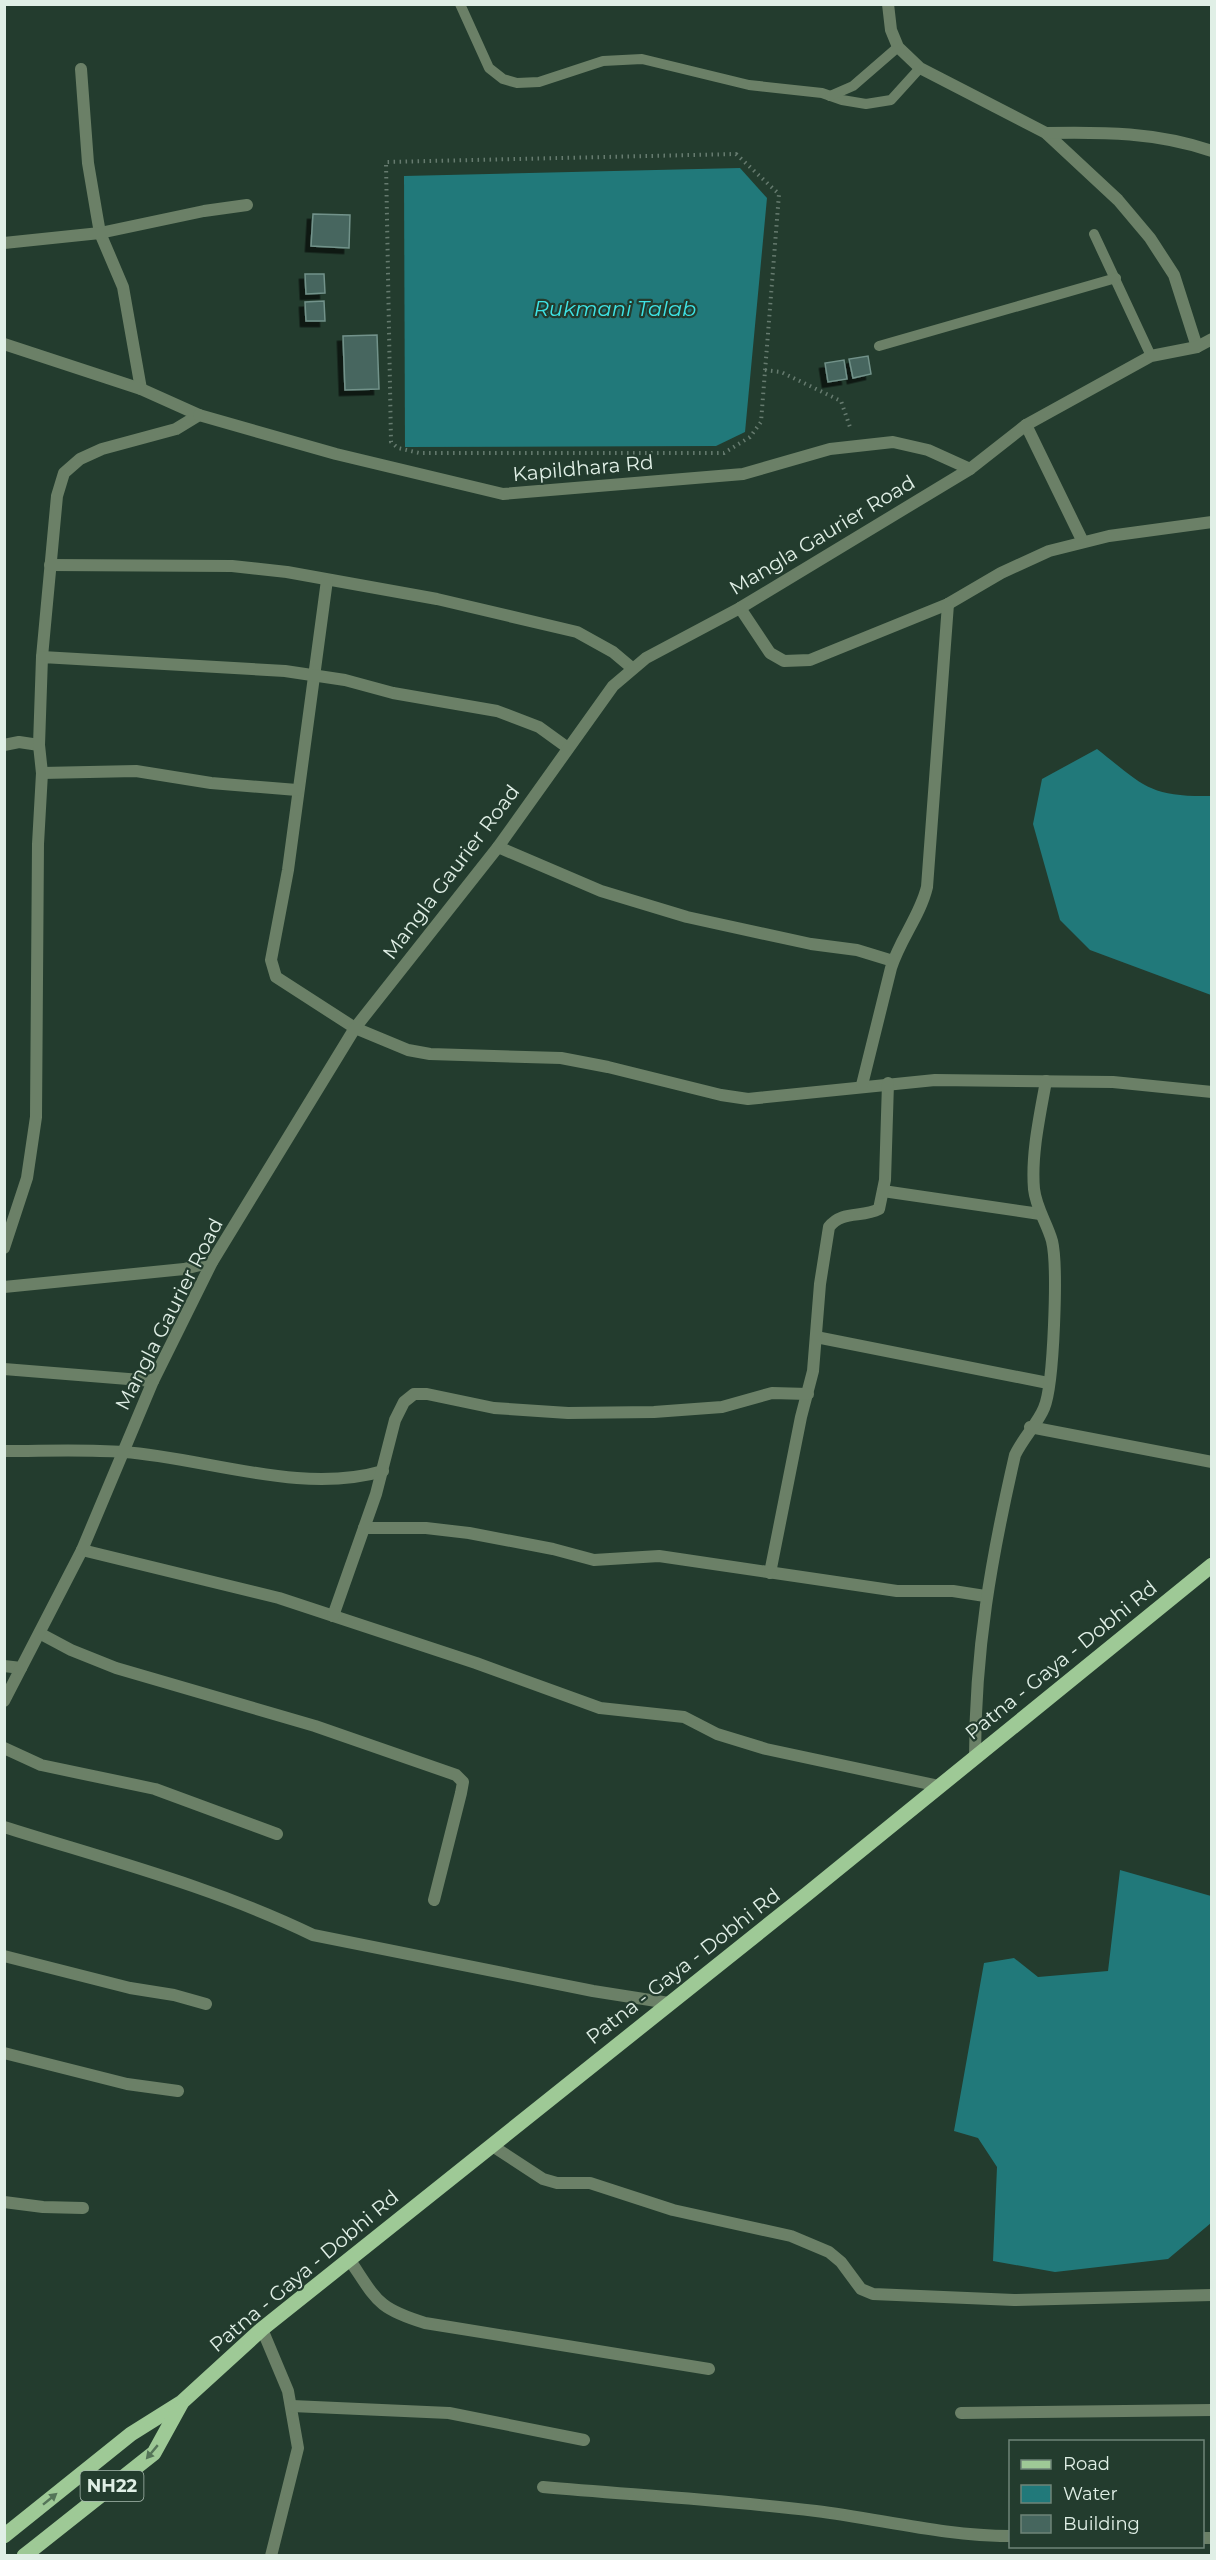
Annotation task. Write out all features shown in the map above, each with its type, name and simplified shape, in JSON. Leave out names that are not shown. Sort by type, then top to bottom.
[{"type":"main road","name":"Patna - Gaya - Dobhi Rd","points":[[4,2536],[131,2434],[182,2402],[262,2329],[975,1758],[1212,1564]]},
{"type":"main road","name":"Patna - Gaya - Dobhi Rd","points":[[24,2556],[154,2453],[182,2402]]},
{"type":"street","points":[[888,4],[891,30],[898,47],[920,68],[1046,133],[1118,200],[1150,238],[1174,275],[1197,346]]},
{"type":"street","points":[[81,69],[88,163],[100,233],[123,287],[141,389]]},
{"type":"street","points":[[1046,133],[1106,132],[1154,137],[1177,140],[1212,152]]},
{"type":"street","points":[[4,243],[100,233],[204,211],[247,205]]},
{"type":"street","name":"Mangla Gaurier Road","points":[[4,1701],[41,1634],[82,1550],[153,1381],[212,1262],[355,1028],[498,847],[613,686],[632,668],[666,647],[740,608],[970,469],[1026,425],[1152,356],[1197,346],[1212,339]]},
{"type":"street","name":"Kapildhara Rd","points":[[4,344],[141,389],[199,415],[336,454],[503,494],[743,474],[830,449],[893,442],[928,450],[970,469]]},
{"type":"street","points":[[4,1248],[27,1178],[36,1117],[38,844],[42,773],[39,745],[42,657],[57,496],[64,473],[80,459],[102,449],[176,429],[199,415]]},
{"type":"street","points":[[1026,425],[1083,542]]},
{"type":"street","points":[[740,608],[770,652],[784,661],[810,660],[948,604],[1027,559],[1083,542],[1212,522]]},
{"type":"street","points":[[50,565],[232,566],[437,599],[555,625],[597,643],[632,668]]},
{"type":"street","points":[[327,580],[288,870],[274,940],[272,969],[276,977],[355,1028],[408,1050],[430,1054],[561,1058],[608,1066],[721,1095],[748,1099],[862,1085],[945,1080],[1113,1082],[1212,1092]]},
{"type":"street","points":[[862,1085],[893,961],[918,914],[927,887],[948,604]]},
{"type":"street","points":[[42,657],[315,675],[345,680],[393,693],[497,711],[539,728],[568,748]]},
{"type":"street","points":[[4,745],[19,742],[39,745]]},
{"type":"street","points":[[42,773],[136,771],[211,783],[297,790]]},
{"type":"street","points":[[498,847],[602,891],[687,917],[811,944],[857,950],[893,961]]},
{"type":"street","points":[[975,1758],[975,1693],[985,1596],[1015,1455],[1043,1409],[1048,1383],[1055,1268],[1051,1238],[1040,1214],[1034,1187],[1034,1165],[1046,1081]]},
{"type":"street","points":[[770,1573],[813,1371],[820,1284],[829,1227],[834,1221],[844,1216],[871,1213],[879,1209],[883,1191],[888,1083]]},
{"type":"street","points":[[883,1191],[1040,1214]]},
{"type":"street","points":[[4,1287],[184,1269],[212,1262]]},
{"type":"street","points":[[816,1337],[1048,1383]]},
{"type":"street","points":[[4,1369],[153,1381]]},
{"type":"street","points":[[333,1616],[383,1471],[395,1420],[404,1402],[414,1394],[427,1394],[494,1408],[568,1413],[654,1412],[711,1408],[772,1393],[808,1394]]},
{"type":"street","points":[[1030,1427],[1212,1461]]},
{"type":"street","points":[[4,1451],[124,1452],[296,1477],[360,1478],[383,1471]]},
{"type":"street","points":[[364,1528],[426,1528],[469,1533],[553,1549],[594,1560],[659,1556],[897,1591],[953,1591],[985,1596]]},
{"type":"street","points":[[82,1550],[279,1598],[476,1663],[600,1708],[684,1717],[717,1734],[766,1749],[939,1786]]},
{"type":"street","points":[[41,1634],[71,1650],[116,1668],[315,1726],[456,1775],[463,1782],[434,1900]]},
{"type":"street","points":[[4,1666],[21,1668]]},
{"type":"street","points":[[4,1748],[41,1765],[155,1789],[277,1834]]},
{"type":"street","points":[[4,1827],[134,1869],[188,1882],[219,1897],[278,1917],[313,1935],[506,1971],[593,1991],[669,2003]]},
{"type":"street","points":[[4,1956],[130,1988],[174,1995],[206,2004]]},
{"type":"street","points":[[4,2053],[127,2084],[178,2091]]},
{"type":"street","points":[[491,2145],[543,2179],[557,2183],[590,2182],[673,2210],[725,2219],[791,2236],[829,2252],[861,2289],[873,2294],[1014,2300],[1212,2295]]},
{"type":"street","points":[[4,2202],[43,2207],[83,2208]]},
{"type":"street","points":[[349,2259],[379,2302],[390,2311],[425,2323],[709,2369]]},
{"type":"street","points":[[262,2329],[292,2406],[298,2448],[271,2556]]},
{"type":"street","points":[[292,2406],[449,2413],[584,2439]]},
{"type":"street","points":[[962,2414],[1212,2410]]},
{"type":"street","points":[[543,2487],[809,2510],[883,2520],[928,2531],[1009,2536]]},
{"type":"lane","points":[[460,4],[489,68],[503,79],[517,83],[539,81],[603,61],[642,59],[749,85],[830,96],[866,104],[891,100],[920,68]]},
{"type":"lane","points":[[830,96],[853,86],[898,47]]},
{"type":"lane","points":[[1094,234],[1152,356]]},
{"type":"lane","points":[[879,346],[1116,278]]},
{"type":"path","points":[[736,154],[779,194],[765,370],[761,422],[750,437],[724,453],[419,453],[398,448],[391,442],[386,162],[736,154]]},
{"type":"path","points":[[765,370],[781,372],[842,402],[857,445]]},
{"type":"water","name":"Rukmani Talab","points":[[740,168],[767,198],[745,432],[716,446],[405,447],[404,176]]},
{"type":"water","points":[[1097,749],[1148,787],[1174,794],[1211,796],[1211,995],[1090,950],[1060,920],[1033,824],[1042,779]]},
{"type":"water","points":[[1120,1870],[1211,1896],[1211,2223],[1168,2259],[1055,2272],[993,2261],[997,2167],[978,2138],[954,2131],[984,1963],[1014,1958],[1038,1977],[1108,1971]]},
{"type":"building","points":[[313,214],[350,215],[349,248],[311,246]]},
{"type":"building","points":[[305,274],[324,274],[325,293],[306,294]]},
{"type":"building","points":[[324,301],[325,321],[306,321],[305,302]]},
{"type":"building","points":[[377,335],[379,389],[345,390],[343,336]]},
{"type":"building","points":[[868,356],[871,374],[853,378],[849,359]]},
{"type":"building","points":[[844,360],[847,379],[828,382],[825,363]]}]
